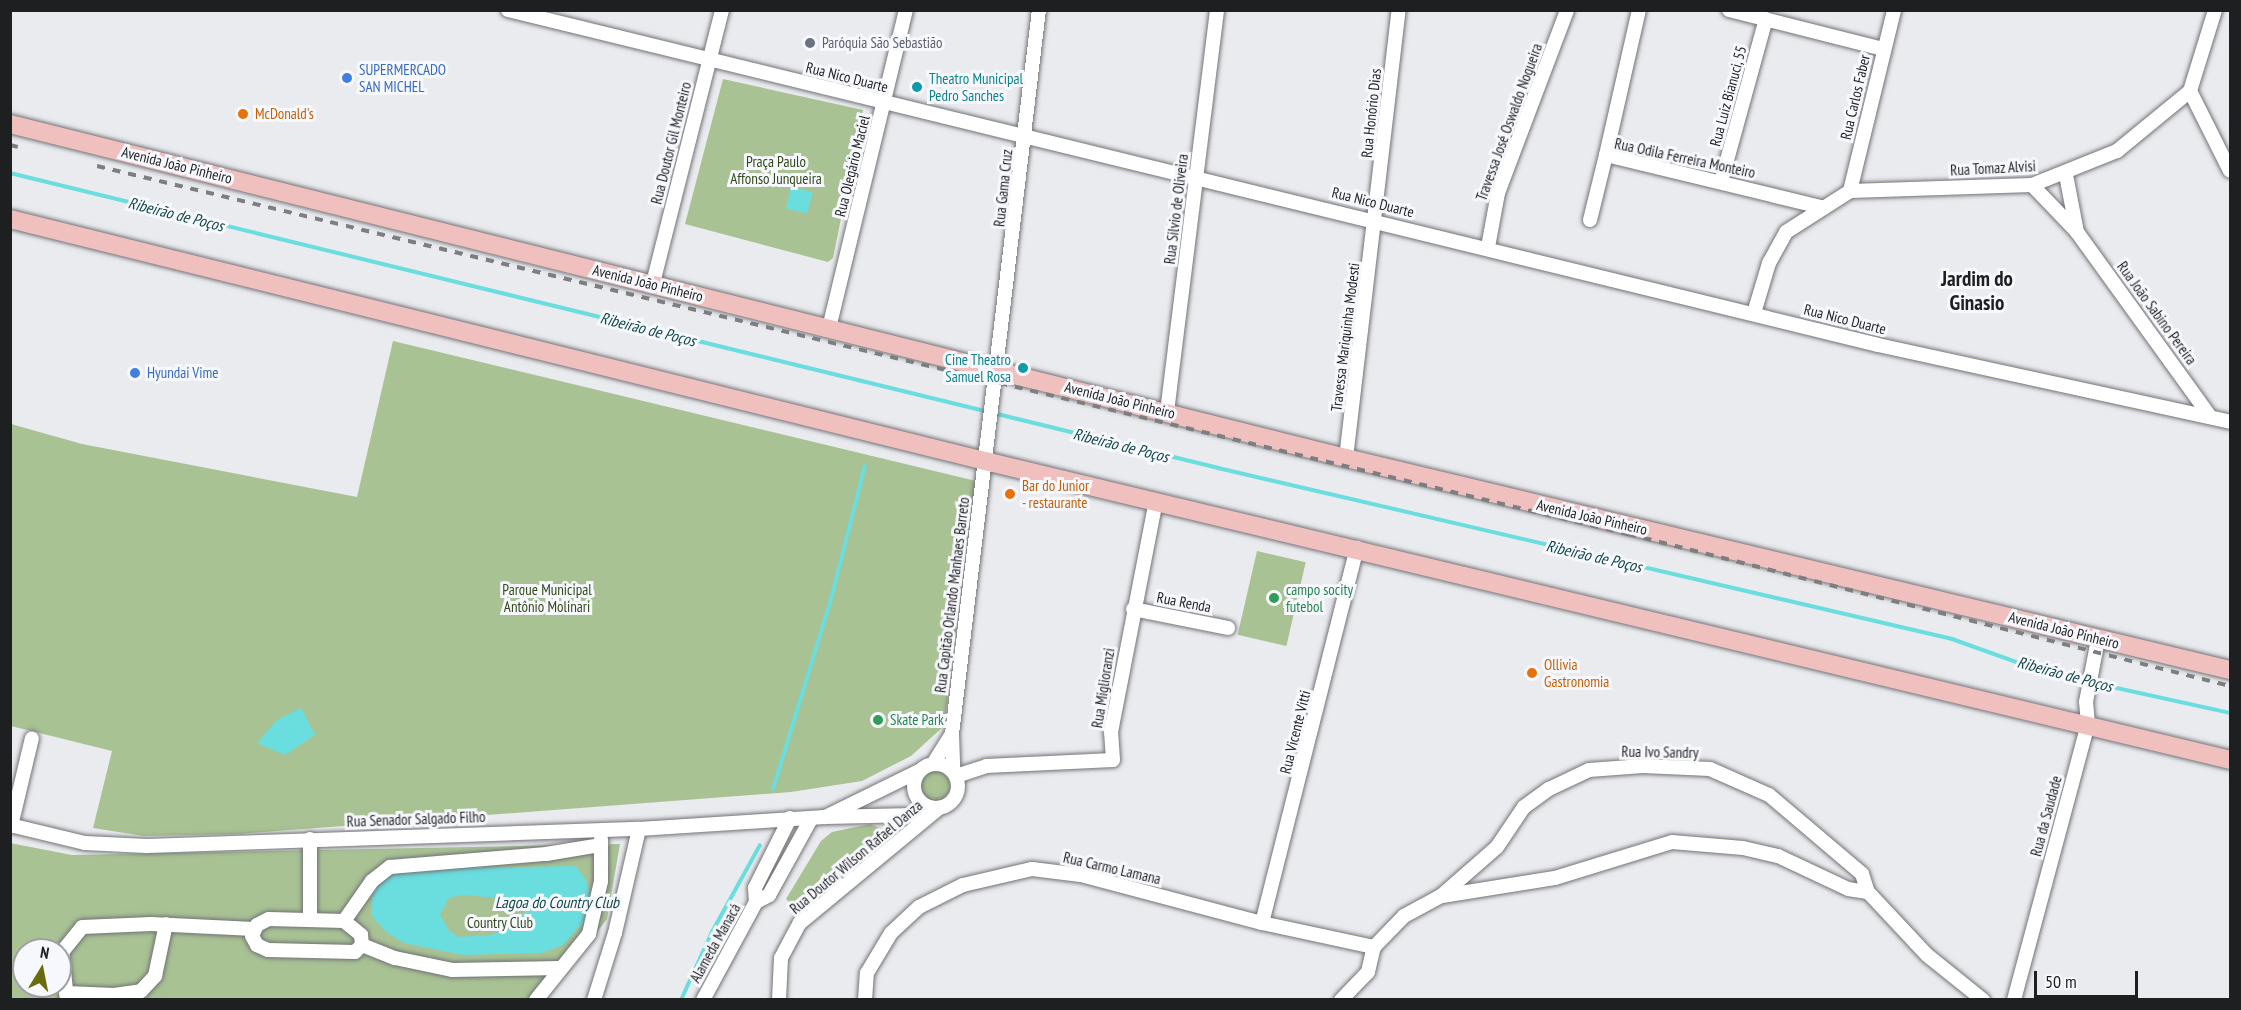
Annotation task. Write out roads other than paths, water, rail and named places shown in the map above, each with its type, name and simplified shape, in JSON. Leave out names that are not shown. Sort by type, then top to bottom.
[{"type":"main road","name":"Avenida João Pinheiro","points":[[10,124],[1346,458],[2230,670]]},
{"type":"main road","points":[[10,219],[985,461],[1357,548],[2230,760]]},
{"type":"street","name":"Rua Nico Duarte","points":[[508,10],[884,103],[1488,247],[1878,345],[2209,415],[2230,422]]},
{"type":"street","name":"Rua Doutor Gil Monteiro","points":[[653,283],[722,10]]},
{"type":"street","name":"Rua Olegário Maciel","points":[[829,328],[906,10]]},
{"type":"street","name":"Rua Gama Cruz","points":[[995,396],[1039,10]]},
{"type":"street","name":"Rua Silvio de Oliveira","points":[[1167,412],[1217,10]]},
{"type":"street","name":"Rua Honório Dias","points":[[1376,220],[1399,10]]},
{"type":"street","name":"Travessa José Oswaldo Nogueira","points":[[1488,247],[1498,193],[1567,10]]},
{"type":"street","points":[[1606,155],[1639,10]]},
{"type":"street","points":[[1729,10],[1883,50]]},
{"type":"street","name":"Rua Carlos Faber","points":[[1850,191],[1894,10]]},
{"type":"street","points":[[2215,10],[2190,90],[2230,171]]},
{"type":"street","name":"Rua Luiz Bianuci, 55","points":[[1721,182],[1766,19]]},
{"type":"street","name":"Rua Tomaz Alvisi","points":[[1754,313],[1769,263],[1786,232],[1821,207],[1850,191],[2032,185],[2066,174],[2117,151],[2190,90]]},
{"type":"street","name":"Rua Odila Ferreira Monteiro","points":[[1590,220],[1606,155],[1821,207]]},
{"type":"street","points":[[2066,174],[2077,231]]},
{"type":"street","name":"Rua João Sabino Pereira","points":[[2032,185],[2077,231],[2209,415]]},
{"type":"street","name":"Travessa Mariquinha Modesti","points":[[1346,458],[1376,220]]},
{"type":"street","name":"Rua Capitão Orlando Manhaes Barreto","points":[[954,774],[952,734],[995,396]]},
{"type":"street","name":"Rua Miglioranzi","points":[[954,774],[986,766],[1113,760],[1112,732],[1133,609],[1156,501]]},
{"type":"street","name":"Rua Vicente Vitti","points":[[1262,923],[1357,548]]},
{"type":"street","name":"Rua Renda","points":[[1133,609],[1228,628]]},
{"type":"street","name":"Rua da Saudade","points":[[2014,999],[2088,724],[2086,702],[2098,639]]},
{"type":"street","points":[[818,818],[933,764],[952,734]]},
{"type":"street","points":[[11,826],[32,738]]},
{"type":"street","points":[[919,771],[914,790],[933,807],[956,796],[954,774],[933,764]]},
{"type":"street","name":"Rua Ivo Sandry","points":[[1441,896],[1497,847],[1524,807],[1549,789],[1589,770],[1643,765],[1710,769],[1769,795],[1862,874],[1868,892],[1927,955],[1983,999]]},
{"type":"street","name":"Rua Senador Salgado Filho","points":[[11,826],[85,843],[147,846],[639,829],[790,818],[914,815],[933,807]]},
{"type":"street","name":"Rua Doutor Wilson Rafael Danza","points":[[779,999],[781,958],[800,924],[933,807]]},
{"type":"street","name":"Alameda Manacá","points":[[703,999],[756,902],[755,888],[790,818]]},
{"type":"street","name":"Alameda Manacá","points":[[756,902],[769,895],[818,818]]},
{"type":"street","points":[[594,999],[615,933],[639,829]]},
{"type":"street","points":[[536,999],[589,934],[595,916],[601,881],[601,830]]},
{"type":"street","points":[[310,839],[310,919]]},
{"type":"street","points":[[1341,999],[1368,972],[1374,947],[1404,916],[1441,896],[1555,878],[1681,842],[1743,848],[1778,856],[1848,889],[1868,892]]},
{"type":"street","points":[[344,921],[372,881],[390,867],[546,854],[601,845]]},
{"type":"street","name":"Rua Carmo Lamana","points":[[865,999],[867,973],[891,933],[919,907],[963,885],[1032,869],[1081,875],[1262,923],[1374,947]]},
{"type":"street","points":[[72,940],[82,927],[166,924],[254,929],[269,919],[310,919],[344,921],[361,935],[362,945]]},
{"type":"street","points":[[72,996],[114,995],[141,991],[154,976],[166,924]]},
{"type":"street","points":[[254,929],[252,936],[257,945],[277,951],[351,953],[362,945]]},
{"type":"street","points":[[362,945],[395,958],[452,970],[560,968]]},
{"type":"water","points":[[791,187],[812,192],[807,213],[786,208]]},
{"type":"water","points":[[301,708],[315,735],[285,755],[257,743],[277,720]]},
{"type":"water","name":"Lagoa do Country Club","points":[[576,866],[586,880],[594,910],[563,945],[541,953],[463,955],[404,943],[385,931],[371,915],[373,891],[396,869]],"holes":[[[462,895],[512,899],[525,912],[513,927],[490,935],[459,937],[450,932],[440,915],[449,898]]]},
{"type":"waterway","name":"Ribeirão de Poços","points":[[10,173],[1218,468],[1952,639],[2044,672],[2086,681]]},
{"type":"waterway","points":[[773,789],[830,603],[865,466]]},
{"type":"waterway","name":"Ribeirão de Poços","points":[[2094,683],[2230,713]]},
{"type":"waterway","points":[[681,1000],[712,932],[760,845]]},
{"type":"railway","points":[[10,145],[22,148]]},
{"type":"railway","points":[[97,166],[1628,534],[2230,686]]},
{"type":"place","name":"Paróquia São Sebastião","points":[[810,43]]},
{"type":"place","name":"SUPERMERCADO SAN MICHEL","points":[[347,78]]},
{"type":"place","name":"Theatro Municipal Pedro Sanches","points":[[917,87]]},
{"type":"place","name":"McDonald's","points":[[243,114]]},
{"type":"place","name":"Cine Theatro Samuel Rosa","points":[[1023,368]]},
{"type":"place","name":"Hyundai Vime","points":[[135,373]]},
{"type":"place","name":"Bar do Junior - restaurante","points":[[1010,494]]},
{"type":"place","name":"campo socity futebol","points":[[1274,598]]},
{"type":"place","name":"Ollivia Gastronomia","points":[[1532,673]]},
{"type":"place","name":"Skate Park","points":[[878,720]]},
{"type":"district","name":"Jardim do Ginasio","points":[[1977,291]]},
{"type":"park label","name":"Praça Paulo Affonso Junqueira","points":[[776,170]]},
{"type":"park label","name":"Parque Municipal Antônio Molinari","points":[[547,598]]},
{"type":"park label","name":"Country Club","points":[[500,923]]}]
